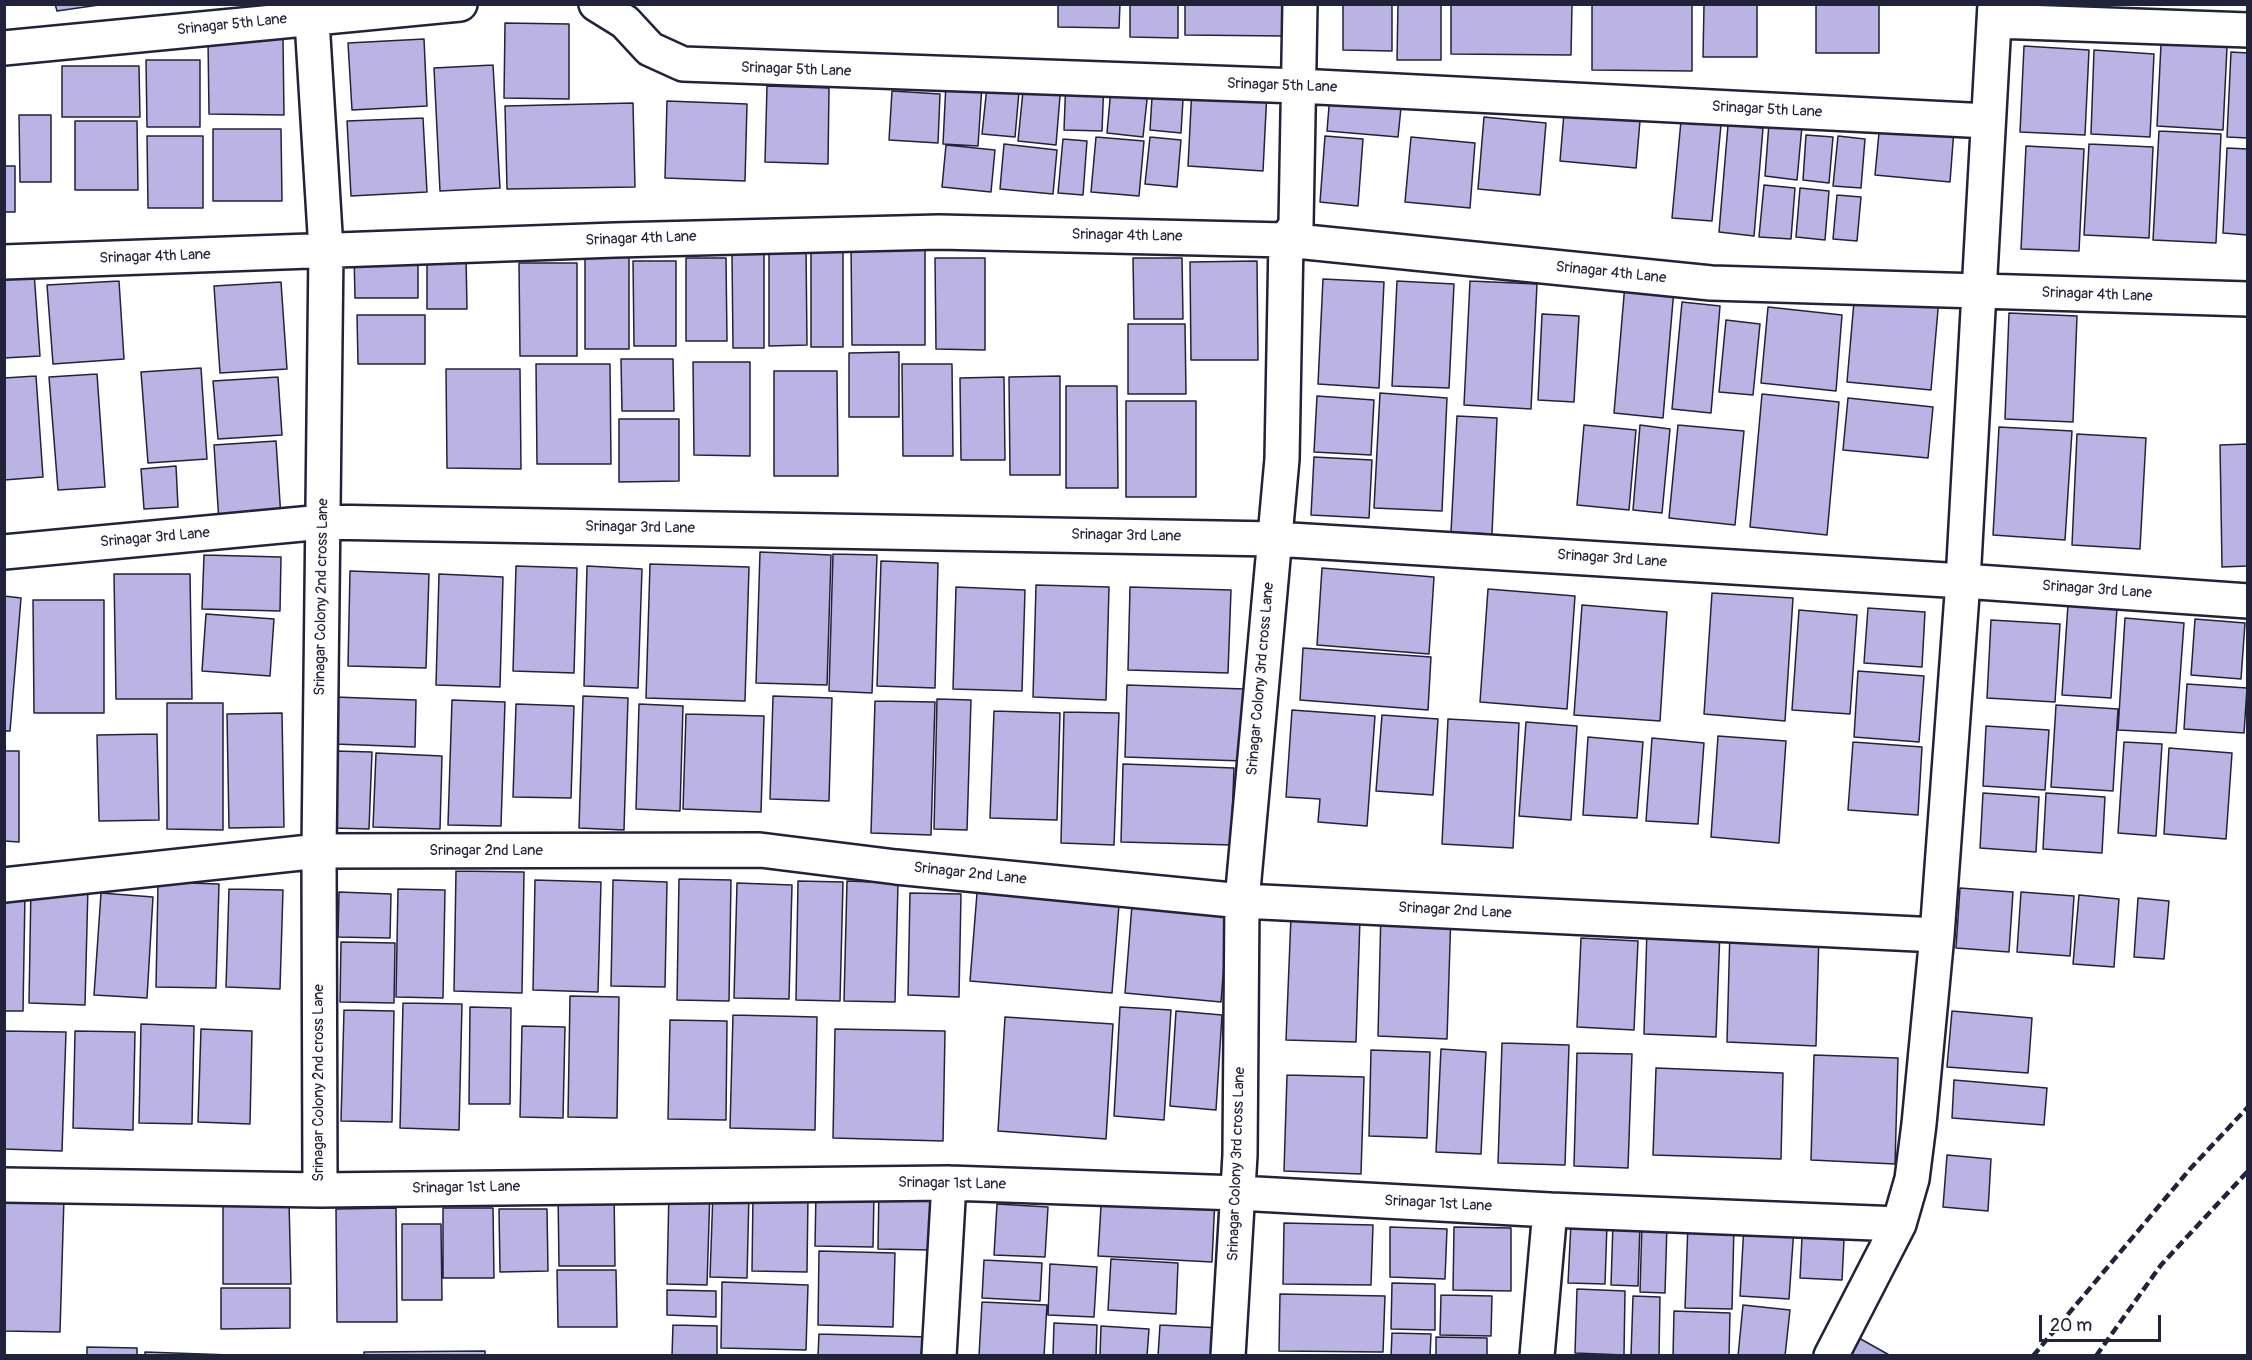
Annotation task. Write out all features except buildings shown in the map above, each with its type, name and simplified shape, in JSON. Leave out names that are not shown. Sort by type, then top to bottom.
[{"type":"street","name":"Srinagar 5th Lane","points":[[4,48],[311,11],[460,4]]},
{"type":"street","name":"Srinagar 5th Lane","points":[[596,4],[625,22],[650,49],[682,64],[1298,86],[1988,121]]},
{"type":"street","name":"Srinagar Colony 3rd cross Lane","points":[[1228,1356],[1238,1193],[1242,901],[1282,459],[1286,240],[1296,225],[1300,4]]},
{"type":"street","name":"Srinagar Colony 2nd cross Lane","points":[[311,11],[326,250],[319,851],[320,1190]]},
{"type":"street","points":[[1831,1356],[1899,1224],[1912,1179],[1937,935],[1963,581],[1995,13],[2247,30]]},
{"type":"street","name":"Srinagar 4th Lane","points":[[4,262],[939,232],[1286,240],[1711,283],[2247,299]]},
{"type":"street","name":"Srinagar 3rd Lane","points":[[4,552],[323,522],[1274,538],[1963,581],[2247,602]]},
{"type":"street","name":"Srinagar 2nd Lane","points":[[4,885],[319,851],[760,850],[896,867],[1242,901],[1937,935]]},
{"type":"street","points":[[939,1356],[949,1183]]},
{"type":"street","name":"Srinagar 1st Lane","points":[[4,1185],[320,1190],[949,1183],[1238,1193],[1550,1210],[1899,1224]]},
{"type":"street","points":[[1537,1356],[1550,1210]]},
{"type":"railway","points":[[2033,1356],[2190,1169],[2248,1107]]},
{"type":"railway","points":[[2096,1356],[2161,1265],[2248,1171]]}]
